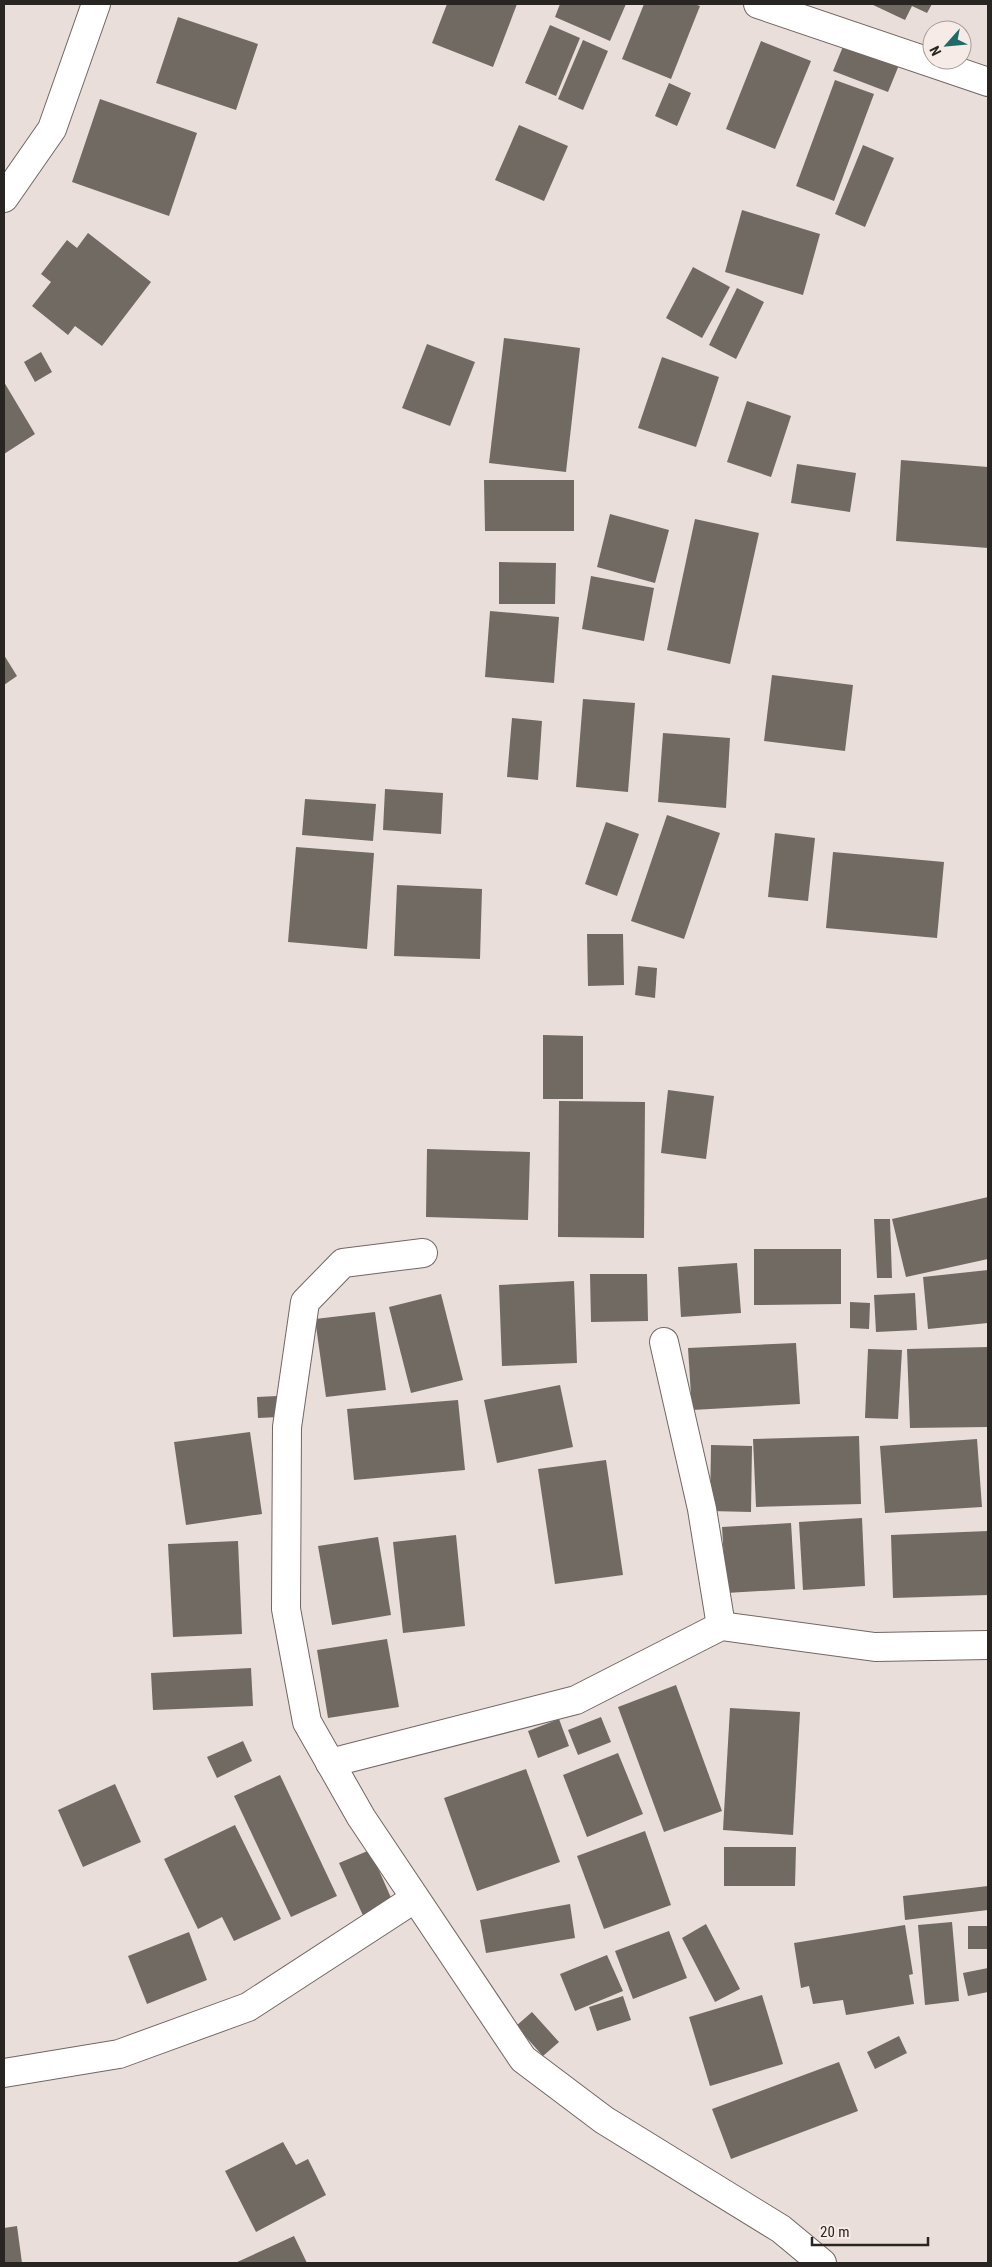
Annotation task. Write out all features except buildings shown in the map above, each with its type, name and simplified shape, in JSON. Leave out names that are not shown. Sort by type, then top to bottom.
[{"type":"street","points":[[4,198],[52,129],[96,4]]},
{"type":"street","points":[[758,4],[988,82]]},
{"type":"street","points":[[423,1253],[343,1263],[305,1302],[288,1427],[286,1609],[307,1722],[361,1817],[522,2059],[604,2120],[781,2229],[822,2263]]},
{"type":"street","points":[[664,1342],[702,1509],[721,1626]]},
{"type":"street","points":[[330,1763],[576,1700],[721,1626],[875,1647],[988,1646]]},
{"type":"street","points":[[4,2073],[119,2054],[248,2007],[414,1898]]}]
